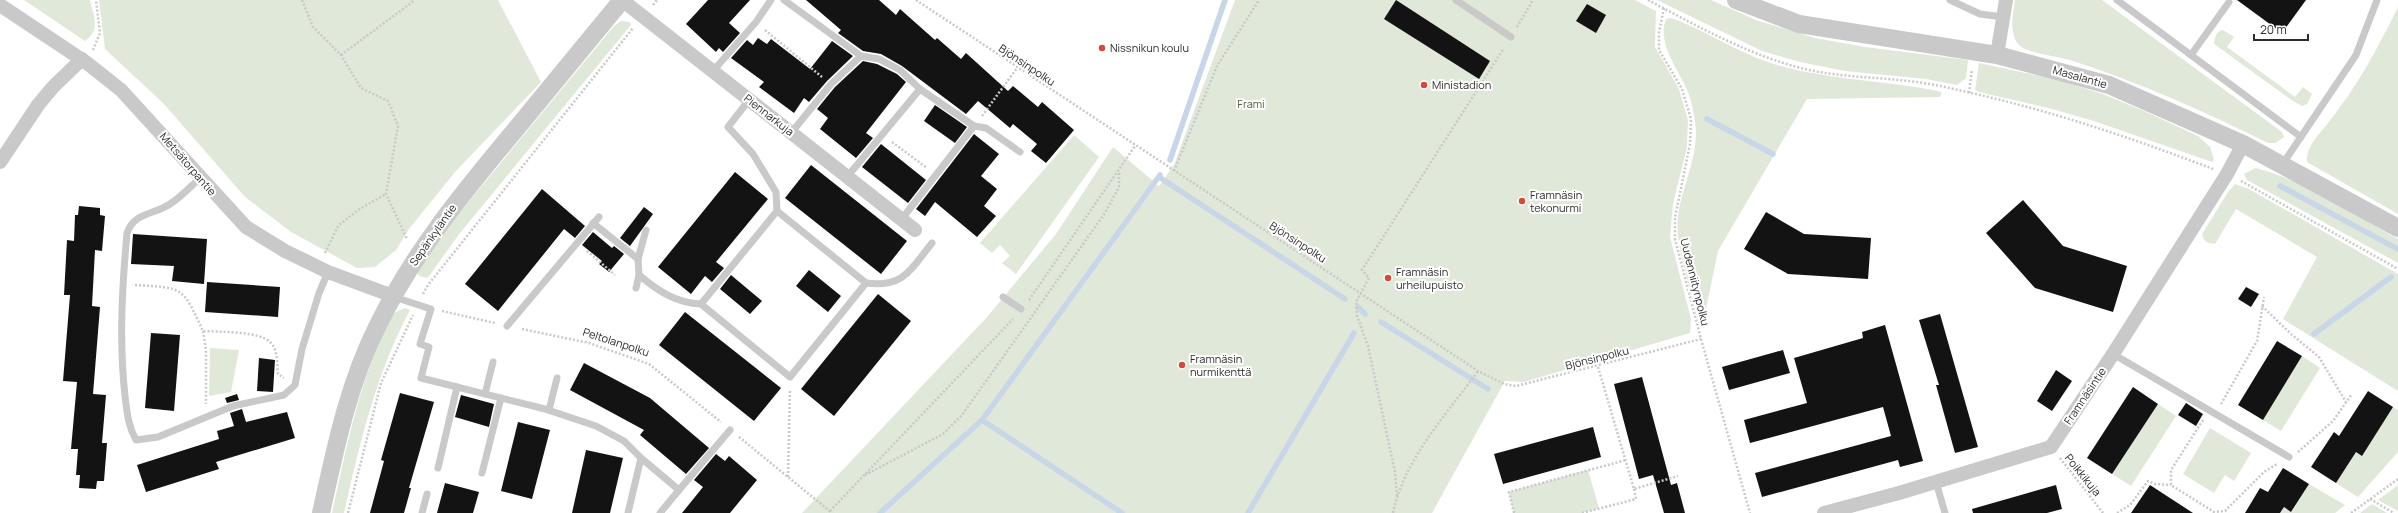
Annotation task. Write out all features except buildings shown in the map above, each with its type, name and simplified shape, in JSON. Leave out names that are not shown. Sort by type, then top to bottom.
[{"type":"street","name":"Piennarkuja","points":[[622,0],[915,230]]},
{"type":"street","name":"Sepänkyläntie","points":[[321,513],[357,375],[376,328],[393,296],[438,224],[622,0]]},
{"type":"street","name":"Masalantie","points":[[1736,0],[1799,24],[1997,55],[2109,85],[2243,144],[2398,228]]},
{"type":"street","points":[[1997,55],[2006,0]]},
{"type":"street","name":"Metsätorpantie","points":[[0,5],[85,61],[121,90],[246,227],[285,251],[328,272],[393,296]]},
{"type":"street","points":[[0,162],[38,105],[53,87],[85,61]]},
{"type":"street","name":"Framnäsintie","points":[[2051,447],[2113,354],[2227,174],[2243,144]]},
{"type":"street","points":[[1824,513],[1936,482],[2051,447]]},
{"type":"lane","points":[[713,71],[756,22],[771,0]]},
{"type":"lane","points":[[784,0],[861,56],[879,58],[900,70],[920,89],[974,126],[986,128],[1020,152]]},
{"type":"lane","points":[[1456,0],[1512,37]]},
{"type":"lane","points":[[1950,0],[1980,14],[2003,17]]},
{"type":"lane","points":[[2117,0],[2301,137]]},
{"type":"lane","points":[[2282,165],[2356,55],[2377,0]]},
{"type":"lane","points":[[2191,55],[2229,2]]},
{"type":"lane","points":[[792,133],[831,84],[861,56]]},
{"type":"lane","points":[[847,177],[920,89]]},
{"type":"lane","points":[[701,304],[777,211],[776,192],[753,154],[728,127],[749,100]]},
{"type":"lane","points":[[901,220],[974,126]]},
{"type":"lane","points":[[200,178],[161,210],[146,213],[130,224],[126,233],[121,363],[130,429],[136,440],[158,437],[205,419],[233,406],[284,395],[295,385],[302,349],[319,293],[328,272]]},
{"type":"lane","points":[[777,211],[866,283],[880,285],[903,278],[932,243]]},
{"type":"lane","points":[[508,326],[599,217]]},
{"type":"lane","points":[[593,223],[638,259]]},
{"type":"lane","points":[[636,288],[639,275],[638,259],[646,230]]},
{"type":"lane","points":[[639,275],[666,295],[685,303],[701,304],[790,377],[866,283]]},
{"type":"lane","points":[[393,296],[431,309],[420,344],[429,347],[421,378],[549,410],[596,426],[624,441],[641,458],[679,490]]},
{"type":"lane","points":[[1004,297],[1021,309]]},
{"type":"lane","points":[[2113,354],[2289,457]]},
{"type":"lane","points":[[485,394],[493,362]]},
{"type":"lane","points":[[549,410],[557,378]]},
{"type":"lane","points":[[438,468],[457,387]]},
{"type":"lane","points":[[482,473],[502,398]]},
{"type":"lane","points":[[660,513],[730,430]]},
{"type":"lane","points":[[628,513],[641,458]]},
{"type":"lane","points":[[1936,482],[1945,513]]},
{"type":"lane","points":[[422,513],[427,494]]},
{"type":"path","points":[[85,61],[100,33],[96,0]]},
{"type":"path","points":[[302,0],[313,27],[341,55],[361,88],[388,101],[398,126],[386,194],[408,237],[404,244]]},
{"type":"path","points":[[341,55],[415,0]]},
{"type":"path","points":[[348,513],[381,383],[428,285],[657,0]]},
{"type":"path","name":"Bjönsinpolku","points":[[916,0],[1478,371],[1504,384],[1516,386],[1598,367],[1700,339]]},
{"type":"path","points":[[1174,171],[1217,66],[1259,0]]},
{"type":"path","points":[[1397,496],[1395,472],[1368,346],[1357,316],[1356,302],[1369,278],[1362,270],[1512,37],[1533,0]]},
{"type":"path","points":[[1648,0],[1753,52],[1780,62],[1809,70],[1865,78],[1923,83],[2068,118],[2124,135],[2227,174],[2285,204],[2398,269]]},
{"type":"path","name":"Uudenniitynpolku","points":[[1664,8],[1659,32],[1659,50],[1682,89],[1691,119],[1690,144],[1674,218],[1675,239],[1700,339],[1750,513]]},
{"type":"path","points":[[756,22],[831,84]]},
{"type":"path","points":[[974,126],[1017,68]]},
{"type":"path","points":[[882,135],[936,175]]},
{"type":"path","points":[[831,512],[863,476],[1021,309],[1119,171],[1135,146]]},
{"type":"path","points":[[863,476],[943,434],[962,415],[1105,213],[1119,187],[1119,171]]},
{"type":"path","points":[[324,256],[338,226],[358,210],[386,194]]},
{"type":"path","points":[[577,243],[615,275]]},
{"type":"path","points":[[123,284],[172,287],[181,291],[188,299],[203,331],[206,350],[205,419]]},
{"type":"path","points":[[2171,485],[2171,470],[2212,412],[2257,341],[2264,297]]},
{"type":"path","points":[[2262,306],[2320,357],[2346,402]]},
{"type":"path","name":"Peltolanpolku","points":[[431,309],[589,343],[650,364],[831,512]]},
{"type":"path","points":[[203,331],[262,336],[271,342],[277,355],[278,374],[295,385]]},
{"type":"path","points":[[1582,513],[1636,499],[1598,367]]},
{"type":"path","points":[[1393,513],[1397,496],[1425,442],[1478,371]]},
{"type":"path","points":[[788,477],[790,377]]},
{"type":"path","points":[[2118,513],[2130,505],[2148,481],[2155,484],[2171,485],[2214,512],[2225,511],[2264,472],[2305,448],[2333,421],[2352,394]]},
{"type":"path","name":"Poikkikuja","points":[[2051,447],[2104,513]]},
{"type":"path","points":[[1514,513],[1509,492],[1626,460]]},
{"type":"path","points":[[1634,489],[1678,476]]},
{"type":"path","points":[[2351,513],[2398,479]]},
{"type":"path","points":[[2370,499],[2394,513]]},
{"type":"green space","points":[[24,0],[90,0],[95,28],[90,37],[85,41]]},
{"type":"green space","points":[[99,0],[498,0],[541,82],[455,172],[409,229],[396,250],[375,267],[357,268],[291,232],[245,197],[164,104],[105,49]]},
{"type":"green space","name":"Framnäsin urheilupuisto","points":[[1235,0],[1635,0],[1656,11],[1655,47],[1679,89],[1688,120],[1687,147],[1673,204],[1670,237],[1691,319],[1690,333],[1524,382],[1505,381],[1432,513],[802,513],[987,317],[1056,234],[1113,147],[1159,186],[1174,165]]},
{"type":"green space","points":[[1657,0],[1711,0],[1756,20],[1815,38],[1865,47],[1968,60],[1966,78],[1957,85],[1926,79],[1845,71],[1800,62],[1762,51]]},
{"type":"green space","points":[[2015,0],[2102,0],[2282,132],[2284,137],[2275,143],[2268,143],[2195,108],[2146,87],[2070,60],[2036,53],[2020,46],[2014,36],[2012,24]]},
{"type":"green space","points":[[2398,7],[2398,214],[2307,162],[2307,156],[2317,136],[2339,109],[2358,81]]},
{"type":"green space","points":[[1671,18],[1698,29],[1750,55],[1777,65],[1819,74],[1942,92],[1940,97],[1807,99],[1718,251],[1702,328],[1679,242],[1678,216],[1693,158],[1696,134],[1690,98],[1671,58],[1664,39],[1666,19]]},
{"type":"green space","points":[[621,21],[630,22],[631,25],[460,233],[429,276],[427,278],[419,276],[417,272],[451,223],[614,26]]},
{"type":"green space","points":[[2223,30],[2234,37],[2227,47],[2295,97],[2303,87],[2312,94],[2307,104],[2302,106],[2293,101],[2214,44],[2217,33]]},
{"type":"green space","points":[[1979,63],[2054,79],[2103,94],[2198,136],[2210,147],[2214,160],[2212,162],[2094,121],[2052,109],[1979,92],[1975,90]]},
{"type":"green space","points":[[1074,135],[1099,157],[1016,274],[1002,263],[1010,256],[1000,245],[992,253],[980,243]]},
{"type":"green space","points":[[2255,168],[2291,180],[2347,209],[2398,239],[2398,263],[2247,180],[2244,174]]},
{"type":"green space","points":[[2235,184],[2249,189],[2398,274],[2398,391],[2283,319],[2317,257],[2236,209],[2215,244],[2208,243],[2204,239],[2202,234],[2228,192]]},
{"type":"green space","points":[[405,308],[410,310],[398,334],[378,384],[356,460],[344,513],[332,513],[349,436],[363,385],[382,336],[394,313]]},
{"type":"green space","points":[[210,348],[239,350],[231,392],[209,396]]},
{"type":"green space","points":[[2302,356],[2320,368],[2281,431],[2263,420]]},
{"type":"green space","points":[[2158,404],[2176,416],[2131,486],[2112,474]]},
{"type":"green space","points":[[2393,407],[2398,410],[2398,452],[2358,497],[2336,483],[2356,452],[2362,455]]},
{"type":"green space","points":[[2210,428],[2251,453],[2234,481],[2225,475],[2214,493],[2183,474]]},
{"type":"green space","points":[[1588,470],[1599,508],[1582,513],[1514,513],[1509,492]]},
{"type":"green space","points":[[2309,484],[2345,505],[2335,513],[2280,513],[2284,507],[2292,512]]},
{"type":"green space","points":[[2398,485],[2398,511],[2378,500]]},
{"type":"green space","points":[[2372,504],[2387,513],[2360,513]]},
{"type":"waterway","points":[[1170,160],[1225,0]]},
{"type":"waterway","points":[[1707,119],[1773,154]]},
{"type":"waterway","points":[[1122,513],[982,420],[1160,175]]},
{"type":"waterway","points":[[1159,177],[1345,299]]},
{"type":"waterway","points":[[2280,186],[2398,249]]},
{"type":"waterway","points":[[2314,334],[2391,277]]},
{"type":"waterway","points":[[1358,307],[1365,314]]},
{"type":"waterway","points":[[1381,322],[1488,389]]},
{"type":"waterway","points":[[1248,513],[1354,333]]},
{"type":"waterway","points":[[880,513],[982,420]]},
{"type":"place","name":"Nissnikun koulu","points":[[1102,48]]},
{"type":"place","name":"Ministadion","points":[[1424,85]]},
{"type":"place","name":"Framnäsin tekonurmi","points":[[1522,201]]},
{"type":"place","name":"Framnäsin urheilupuisto","points":[[1388,278]]},
{"type":"place","name":"Framnäsin nurmikenttä","points":[[1182,365]]},
{"type":"park label","name":"Frami","points":[[1251,104]]}]
